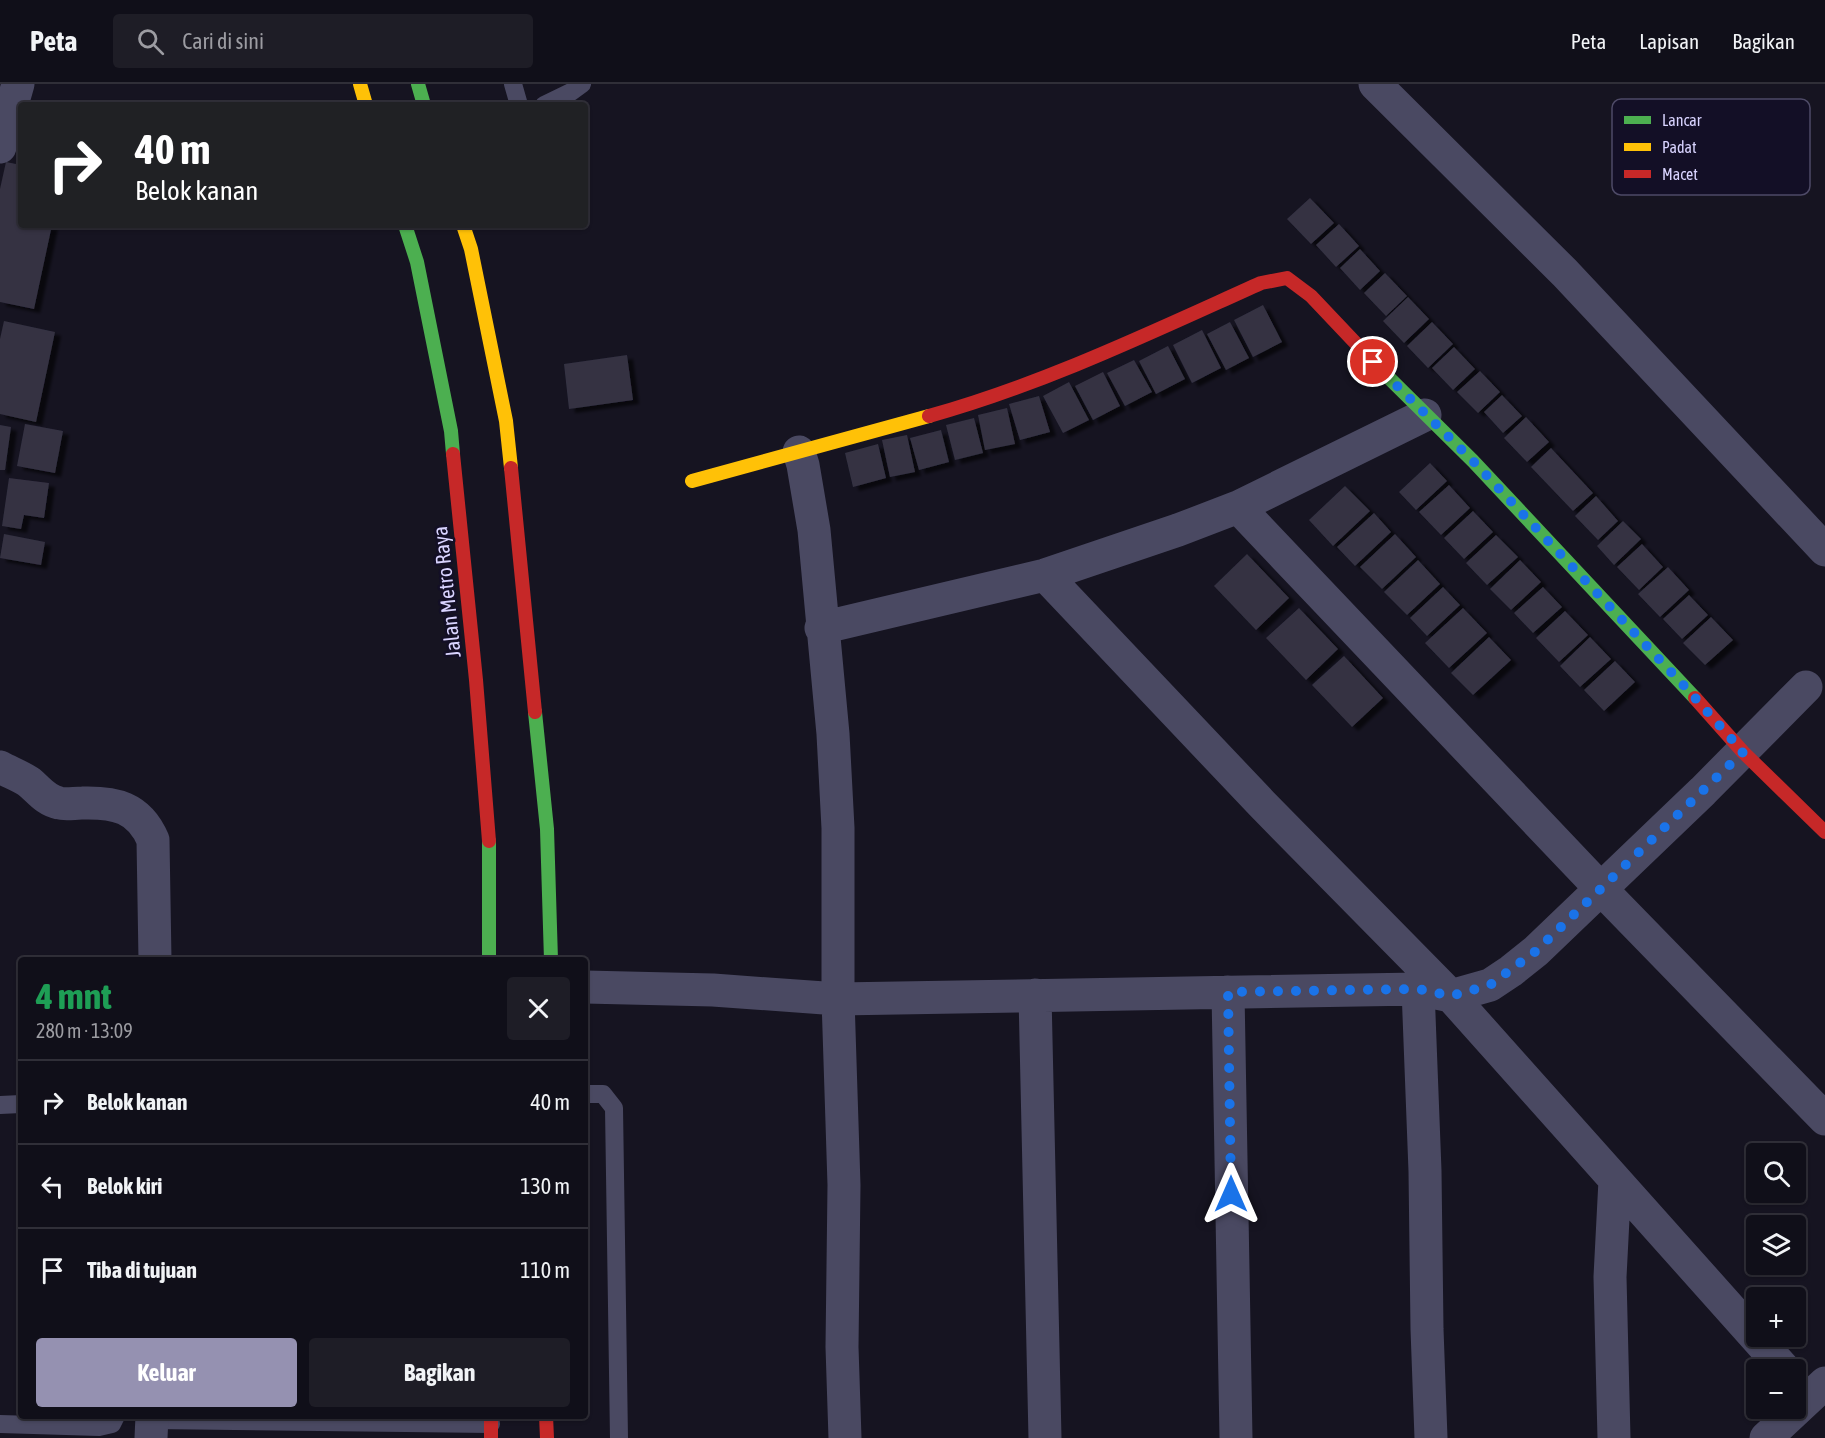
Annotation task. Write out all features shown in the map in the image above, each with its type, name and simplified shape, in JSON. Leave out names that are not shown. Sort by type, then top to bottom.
[{"type":"main road","points":[[360,84],[365,102]]},
{"type":"main road","points":[[418,84],[423,102]]},
{"type":"main road","name":"Jalan Metro Raya","points":[[406,228],[417,262],[451,431],[489,831],[489,957]]},
{"type":"main road","points":[[464,228],[471,249],[506,422],[547,829],[550,957]]},
{"type":"main road","points":[[692,481],[980,402],[1094,358],[1252,287],[1274,279],[1287,278],[1311,296],[1425,415],[1473,461],[1688,690],[1743,752],[1825,832]]},
{"type":"main road","points":[[546,1419],[547,1438]]},
{"type":"street","points":[[0,147],[18,84]]},
{"type":"street","points":[[1375,84],[1565,273],[1825,550]]},
{"type":"street","points":[[821,628],[1045,575],[1178,530],[1238,507],[1425,415]]},
{"type":"street","points":[[799,452],[814,530],[821,628],[833,734],[838,828],[838,999],[844,1185],[842,1347],[845,1438]]},
{"type":"street","points":[[1238,507],[1601,889],[1825,1119]]},
{"type":"street","points":[[1045,575],[1262,804],[1451,996],[1775,1359]]},
{"type":"street","points":[[588,987],[713,990],[838,999],[1418,989],[1451,996],[1490,985],[1536,951],[1743,752],[1806,687]]},
{"type":"street","points":[[0,767],[28,782],[46,798],[61,804],[104,804],[122,807],[135,814],[147,825],[153,840],[155,957]]},
{"type":"street","points":[[1418,989],[1431,1438]]},
{"type":"street","points":[[1228,992],[1236,1438]]},
{"type":"street","points":[[1035,995],[1045,1438]]},
{"type":"street","points":[[1614,1438],[1610,1277],[1615,1180]]},
{"type":"street","points":[[1766,1438],[1810,1388]]},
{"type":"lane","points":[[513,84],[518,102]]},
{"type":"lane","points":[[550,102],[582,84]]},
{"type":"lane","points":[[588,1094],[603,1095],[614,1108],[619,1438]]},
{"type":"lane","points":[[0,1105],[18,1104]]},
{"type":"lane","points":[[0,1424],[99,1427],[112,1424],[114,1419]]},
{"type":"lane","points":[[152,1425],[399,1419],[491,1426]]},
{"type":"building","points":[[6,162],[18,164],[18,228],[51,228],[34,309],[0,302],[0,189]]},
{"type":"building","points":[[1310,198],[1334,223],[1311,244],[1287,219]]},
{"type":"building","points":[[1339,224],[1359,246],[1336,267],[1316,245]]},
{"type":"building","points":[[1360,249],[1380,271],[1360,290],[1340,268]]},
{"type":"building","points":[[1385,273],[1407,296],[1386,316],[1364,293]]},
{"type":"building","points":[[1408,297],[1429,319],[1404,343],[1383,321]]},
{"type":"building","points":[[1263,305],[1282,342],[1253,357],[1234,320]]},
{"type":"building","points":[[4,321],[55,332],[36,422],[0,414],[0,339]]},
{"type":"building","points":[[1230,322],[1249,358],[1226,370],[1207,334]]},
{"type":"building","points":[[1432,322],[1453,344],[1428,368],[1407,346]]},
{"type":"building","points":[[1202,330],[1221,368],[1192,383],[1173,345]]},
{"type":"building","points":[[1168,346],[1185,379],[1156,394],[1139,361]]},
{"type":"building","points":[[1454,347],[1475,369],[1453,390],[1432,368]]},
{"type":"building","points":[[627,355],[633,400],[569,409],[564,364]]},
{"type":"building","points":[[1134,360],[1152,392],[1125,406],[1107,373]]},
{"type":"building","points":[[1480,371],[1500,392],[1478,413],[1457,392]]},
{"type":"building","points":[[1103,372],[1120,406],[1093,420],[1075,386]]},
{"type":"building","points":[[1069,382],[1089,420],[1063,433],[1043,396]]},
{"type":"building","points":[[1502,395],[1522,416],[1503,433],[1484,412]]},
{"type":"building","points":[[1039,396],[1050,432],[1020,440],[1009,404]]},
{"type":"building","points":[[1007,408],[1015,444],[985,450],[978,415]]},
{"type":"building","points":[[1526,417],[1549,442],[1527,462],[1504,438]]},
{"type":"building","points":[[974,418],[983,453],[955,460],[946,425]]},
{"type":"building","points":[[25,424],[63,431],[55,473],[17,466]]},
{"type":"building","points":[[0,425],[11,427],[5,470],[0,470]]},
{"type":"building","points":[[941,430],[949,462],[919,470],[910,438]]},
{"type":"building","points":[[907,435],[915,472],[890,477],[882,440]]},
{"type":"building","points":[[878,444],[886,478],[853,487],[845,453]]},
{"type":"building","points":[[1551,448],[1593,493],[1573,511],[1531,467]]},
{"type":"building","points":[[1430,463],[1447,481],[1416,510],[1399,492]]},
{"type":"building","points":[[9,478],[49,483],[44,518],[24,515],[21,529],[2,526]]},
{"type":"building","points":[[1449,485],[1470,508],[1441,535],[1419,512]]},
{"type":"building","points":[[1345,486],[1370,511],[1333,546],[1309,520]]},
{"type":"building","points":[[1596,496],[1618,521],[1598,540],[1575,516]]},
{"type":"building","points":[[1473,511],[1493,532],[1464,559],[1444,538]]},
{"type":"building","points":[[1374,513],[1391,532],[1355,566],[1337,547]]},
{"type":"building","points":[[1623,521],[1641,539],[1614,565],[1597,546]]},
{"type":"building","points":[[4,534],[45,542],[41,565],[0,558]]},
{"type":"building","points":[[1395,534],[1416,557],[1382,589],[1360,567]]},
{"type":"building","points":[[1496,535],[1518,557],[1487,585],[1466,563]]},
{"type":"building","points":[[1642,544],[1663,567],[1639,590],[1617,567]]},
{"type":"building","points":[[1247,554],[1289,598],[1256,630],[1214,586]]},
{"type":"building","points":[[1418,560],[1440,584],[1407,615],[1384,592]]},
{"type":"building","points":[[1520,560],[1541,582],[1511,610],[1490,589]]},
{"type":"building","points":[[1668,567],[1689,590],[1660,617],[1638,594]]},
{"type":"building","points":[[1443,587],[1460,605],[1427,636],[1410,618]]},
{"type":"building","points":[[1543,587],[1562,607],[1533,633],[1514,613]]},
{"type":"building","points":[[1689,595],[1708,615],[1682,639],[1663,619]]},
{"type":"building","points":[[1299,608],[1338,649],[1306,680],[1266,638]]},
{"type":"building","points":[[1463,608],[1487,633],[1449,668],[1425,643]]},
{"type":"building","points":[[1565,611],[1588,635],[1559,662],[1536,638]]},
{"type":"building","points":[[1711,617],[1733,640],[1705,665],[1683,643]]},
{"type":"building","points":[[1489,637],[1511,660],[1473,695],[1451,673]]},
{"type":"building","points":[[1590,637],[1611,659],[1580,687],[1560,666]]},
{"type":"building","points":[[1344,656],[1383,698],[1352,727],[1312,685]]},
{"type":"building","points":[[1615,661],[1635,682],[1604,711],[1584,690]]},
{"type":"traffic: fast","points":[[418,84],[423,102]]},
{"type":"traffic: fast","points":[[406,228],[417,262],[451,431],[453,454]]},
{"type":"traffic: fast","points":[[1382,371],[1473,461],[1695,698]]},
{"type":"traffic: fast","points":[[535,712],[547,829],[551,957]]},
{"type":"traffic: fast","points":[[489,841],[489,957]]},
{"type":"traffic: slow","points":[[360,84],[365,102]]},
{"type":"traffic: slow","points":[[464,228],[471,249],[506,421],[511,468]]},
{"type":"traffic: slow","points":[[692,481],[929,416]]},
{"type":"traffic: jam","points":[[929,416],[1056,373],[1261,283],[1287,278],[1311,296],[1382,371]]},
{"type":"traffic: jam","points":[[453,454],[476,680],[489,841]]},
{"type":"traffic: jam","points":[[511,468],[535,712]]},
{"type":"traffic: jam","points":[[1695,698],[1743,752],[1825,832]]},
{"type":"traffic: jam","points":[[491,1419],[491,1438]]},
{"type":"traffic: jam","points":[[546,1419],[547,1438]]},
{"type":"route","points":[[1231,1194],[1228,992],[1418,989],[1451,996],[1490,985],[1536,951],[1743,752],[1688,690],[1473,461],[1373,362]]}]
